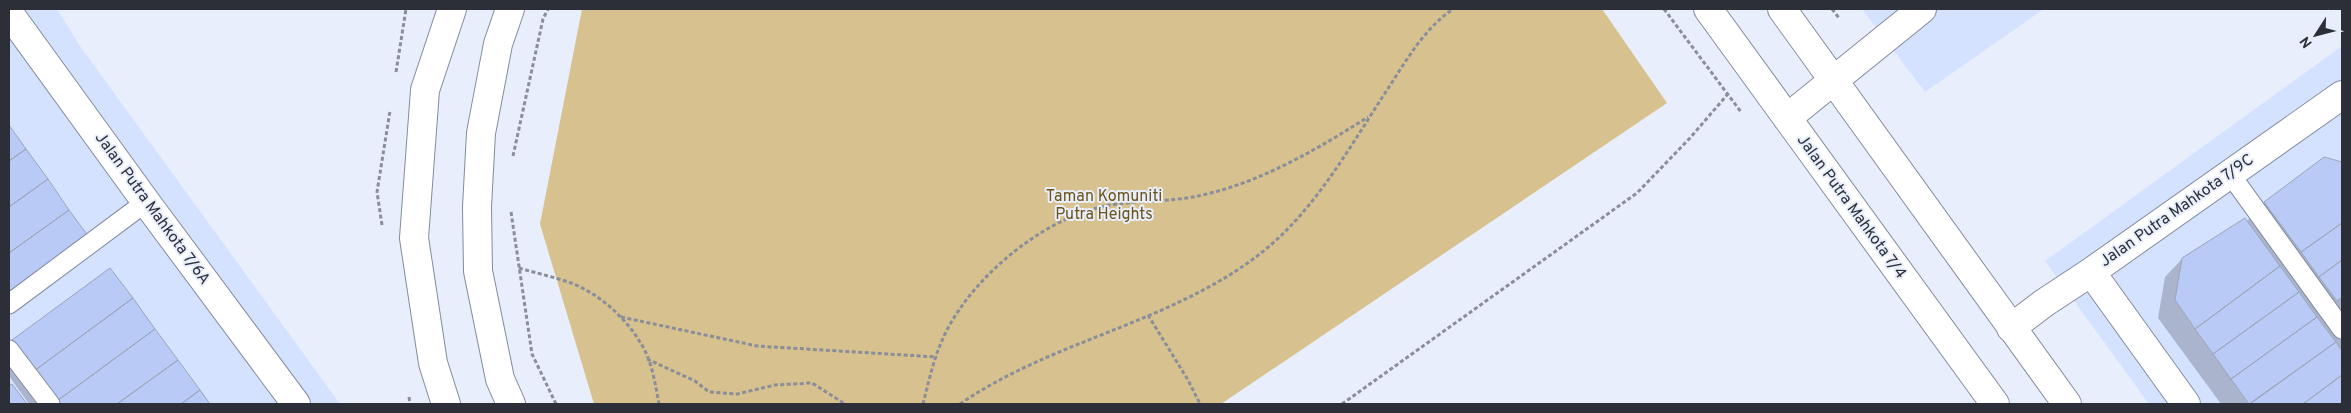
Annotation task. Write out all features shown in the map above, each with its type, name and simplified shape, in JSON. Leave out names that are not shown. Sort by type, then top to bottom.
[{"type":"street","points":[[446,404],[433,364],[414,238],[424,90],[452,9]]},
{"type":"street","points":[[510,9],[498,44],[481,133],[477,207],[478,271],[500,380],[510,404]]},
{"type":"street","name":"Jalan Putra Mahkota 7/4","points":[[1708,9],[1995,404]]},
{"type":"street","points":[[1782,9],[1832,81],[2067,404]]},
{"type":"street","points":[[1787,118],[1911,12]]},
{"type":"street","name":"Jalan Putra Mahkota 7/6A","points":[[9,13],[296,404]]},
{"type":"street","name":"Jalan Putra Mahkota 7/9C","points":[[2012,328],[2044,303],[2342,95]]},
{"type":"street","points":[[2091,272],[2186,404]]},
{"type":"lane","points":[[2230,174],[2342,329]]},
{"type":"lane","points":[[9,304],[146,202]]},
{"type":"lane","points":[[9,350],[50,404]]},
{"type":"path","points":[[513,158],[543,19],[548,9]]},
{"type":"path","points":[[960,404],[1024,366],[1148,315],[1213,285],[1266,249],[1307,207],[1417,44],[1442,16],[1453,9]]},
{"type":"path","points":[[1832,9],[1839,18]]},
{"type":"path","points":[[1342,404],[1637,193],[1690,138],[1727,95]]},
{"type":"path","points":[[923,404],[942,342],[964,304],[994,268],[1030,239],[1070,218],[1110,205],[1198,196],[1257,177],[1322,146],[1370,115]]},
{"type":"path","points":[[510,204],[532,354],[556,404]]},
{"type":"path","points":[[519,268],[572,283],[599,298],[621,317],[641,342],[652,371],[659,404]]},
{"type":"path","points":[[1148,315],[1200,404]]},
{"type":"path","points":[[621,317],[758,346],[937,357]]},
{"type":"path","points":[[647,359],[695,381],[709,392],[737,394],[775,385],[812,383],[845,404]]},
{"type":"shaded area","points":[[9,9],[57,9],[80,46],[340,404],[9,404]]},
{"type":"shaded area","points":[[1862,9],[2044,9],[1925,92]]},
{"type":"shaded area","points":[[2342,46],[2342,404],[2149,404],[2045,261]]},
{"type":"green space","name":"Taman Komuniti Putra Heights","points":[[582,9],[1602,9],[1667,103],[1221,404],[594,404],[540,224]]},
{"type":"building","points":[[9,125],[26,149],[9,161]]},
{"type":"building","points":[[26,149],[48,179],[9,207],[9,161]]},
{"type":"building","points":[[2324,157],[2342,162],[2342,223],[2301,252],[2264,202]]},
{"type":"building","points":[[48,179],[69,210],[9,253],[9,207]]},
{"type":"building","points":[[69,210],[91,240],[9,298],[9,253]]},
{"type":"building","points":[[2245,218],[2280,266],[2195,329],[2175,300],[2182,258]]},
{"type":"building","points":[[2342,223],[2342,260],[2319,277],[2301,252]]},
{"type":"building","points":[[2342,260],[2342,297],[2337,301],[2319,277]]},
{"type":"building","points":[[2280,266],[2299,292],[2213,354],[2195,329]]},
{"type":"building","points":[[110,268],[133,298],[34,371],[12,340]]},
{"type":"building","points":[[2299,292],[2317,317],[2231,379],[2213,354]]},
{"type":"building","points":[[133,298],[155,329],[57,401],[34,371]]},
{"type":"building","points":[[2317,317],[2336,342],[2249,404],[2231,379]]},
{"type":"building","points":[[155,329],[178,360],[117,404],[59,404],[57,401]]},
{"type":"building","points":[[2336,342],[2342,351],[2342,375],[2303,404],[2250,404]]},
{"type":"building","points":[[178,360],[200,390],[181,404],[117,404]]},
{"type":"building","points":[[2342,375],[2342,404],[2303,404]]},
{"type":"building","points":[[12,384],[27,404],[9,404],[9,386]]},
{"type":"building","points":[[200,390],[210,404],[181,404]]}]
